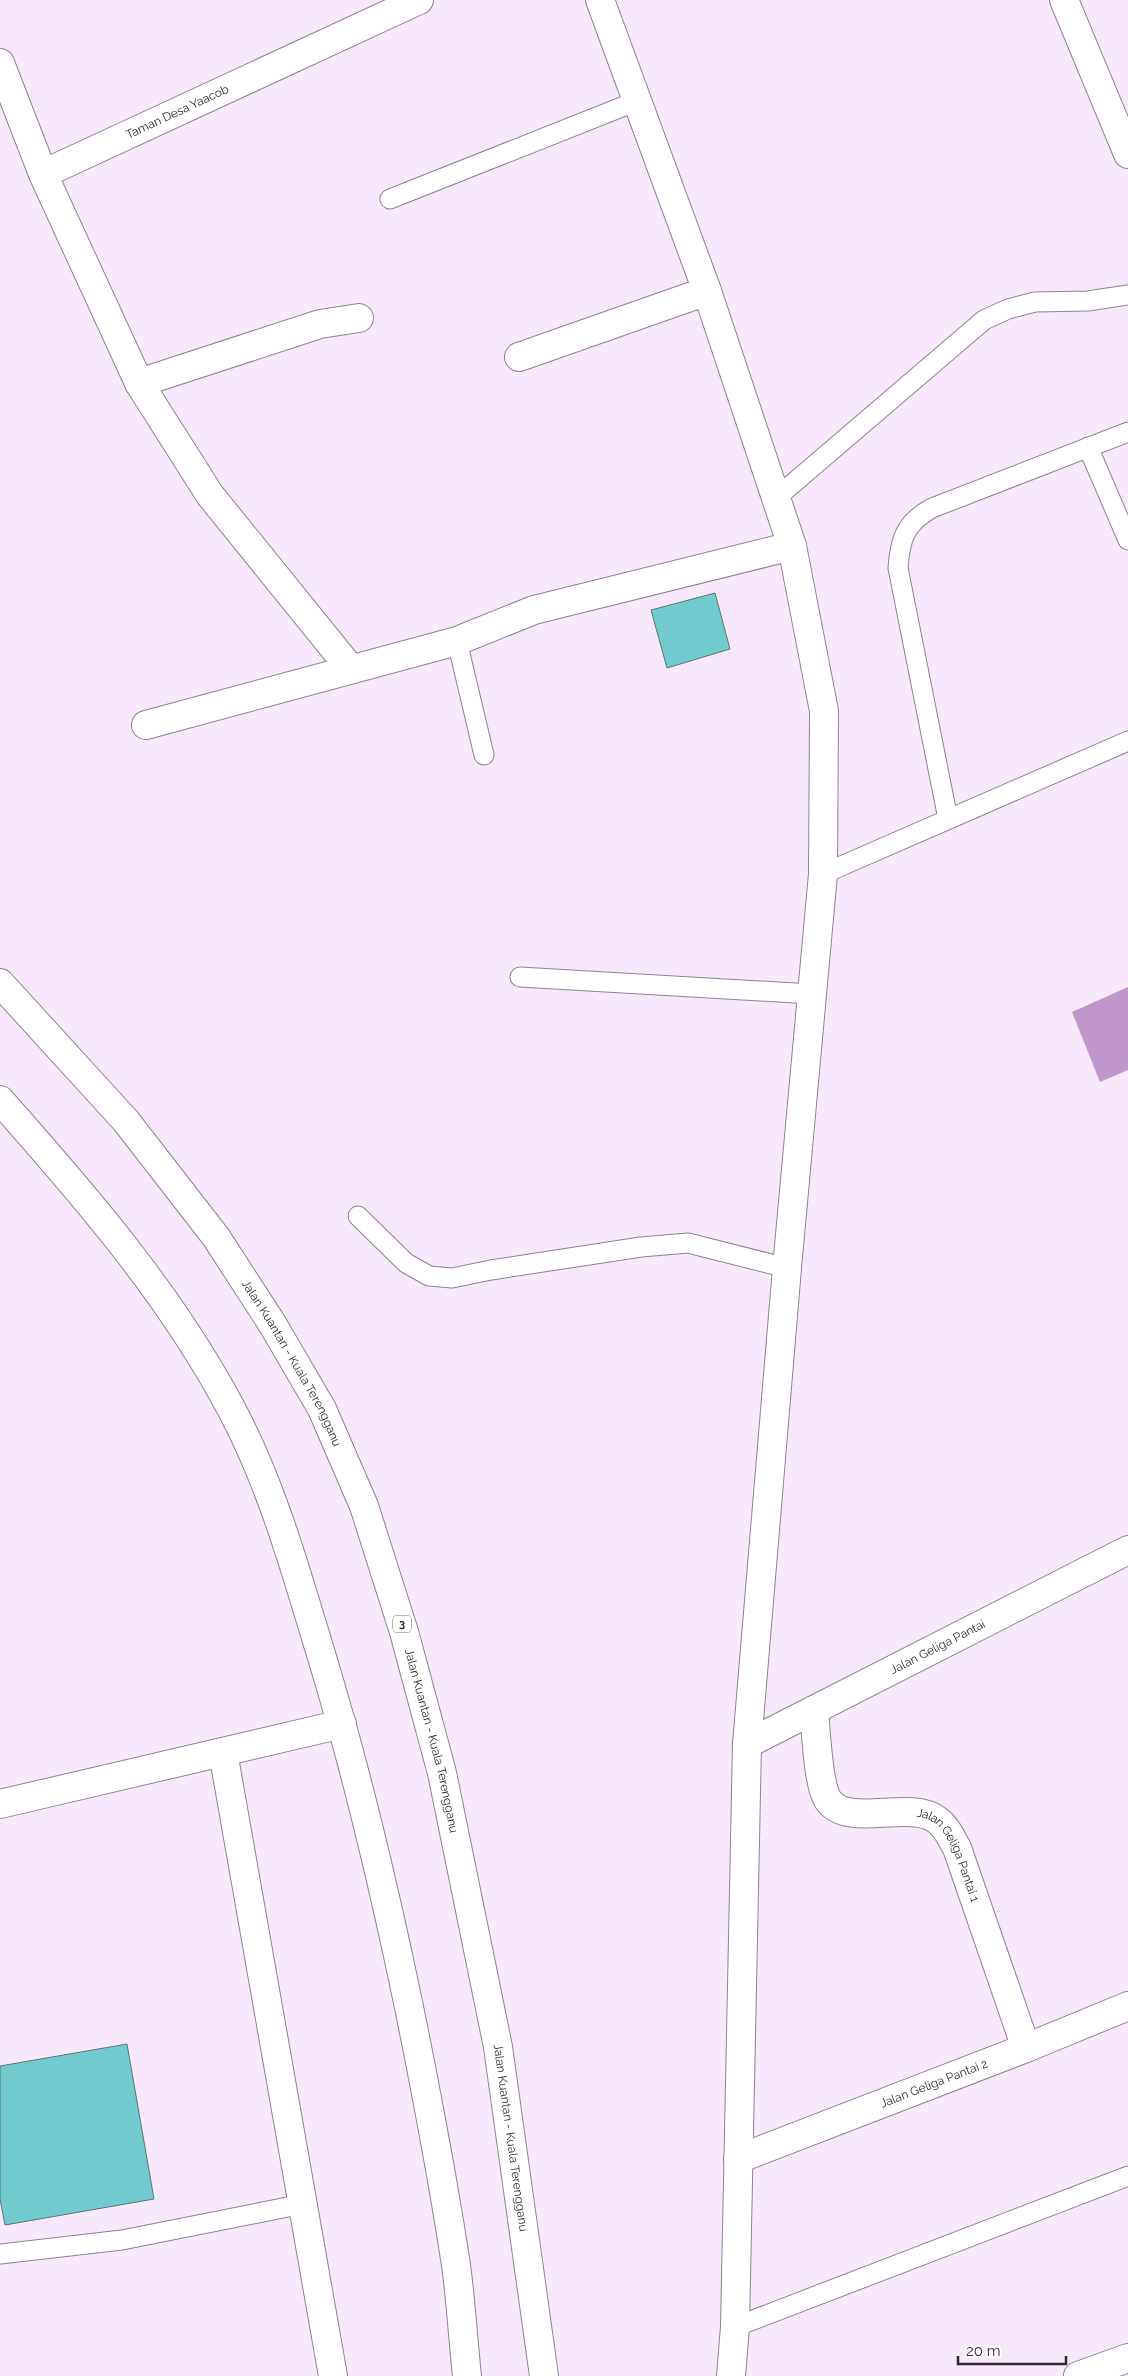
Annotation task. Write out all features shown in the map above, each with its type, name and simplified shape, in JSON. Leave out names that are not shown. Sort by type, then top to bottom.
[{"type":"main road","name":"Taman Desa Yaacob","points":[[43,174],[419,0]]},
{"type":"main road","points":[[600,0],[707,291],[792,546],[824,711],[823,874],[787,1268],[747,1744],[735,2327],[731,2376]]},
{"type":"main road","points":[[1064,0],[1128,154]]},
{"type":"main road","points":[[0,63],[43,174],[140,383],[210,495],[350,668]]},
{"type":"main road","points":[[519,357],[707,291]]},
{"type":"main road","points":[[140,383],[320,324],[359,318]]},
{"type":"main road","points":[[146,725],[458,640],[534,610],[792,546]]},
{"type":"main road","name":"Jalan Kuantan - Kuala Terengganu","points":[[0,983],[126,1121],[216,1237],[273,1325],[322,1409],[364,1506],[404,1632],[442,1773],[498,2047],[544,2376]]},
{"type":"main road","points":[[0,1100],[138,1264],[196,1347],[234,1413],[267,1488],[293,1563],[342,1724],[384,1883],[434,2130],[456,2268],[467,2376]]},
{"type":"main road","name":"Jalan Geliga Pantai","points":[[747,1744],[1125,1560]]},
{"type":"main road","name":"Jalan Geliga Pantai 1","points":[[814,1710],[823,1786],[827,1799],[836,1810],[849,1812],[917,1812],[936,1819],[947,1831],[957,1848],[1026,2048]]},
{"type":"main road","points":[[0,1804],[342,1724]]},
{"type":"main road","points":[[223,1752],[333,2376]]},
{"type":"main road","name":"Jalan Geliga Pantai 2","points":[[738,2159],[1026,2048],[1128,2006]]},
{"type":"main road","points":[[1078,2376],[1128,2358]]},
{"type":"lane","points":[[390,198],[637,101]]},
{"type":"lane","points":[[776,498],[984,320],[1008,309],[1036,302],[1088,301],[1128,295]]},
{"type":"lane","points":[[948,819],[898,568],[900,546],[906,531],[918,516],[932,508],[1128,432]]},
{"type":"lane","points":[[1088,447],[1128,540]]},
{"type":"lane","points":[[458,640],[484,755]]},
{"type":"lane","points":[[823,874],[1128,741]]},
{"type":"lane","points":[[520,977],[812,994]]},
{"type":"lane","points":[[358,1216],[406,1263],[429,1276],[452,1278],[632,1248],[688,1243],[787,1268]]},
{"type":"lane","points":[[735,2327],[1128,2176]]},
{"type":"lane","points":[[0,2254],[122,2240],[303,2204]]},
{"type":"shaded area","points":[[1128,987],[1128,1070],[1100,1082],[1072,1012]]},
{"type":"building","points":[[715,593],[730,649],[667,668],[651,610]]},
{"type":"building","points":[[127,2044],[154,2199],[5,2225],[0,2199],[0,2066]]}]
